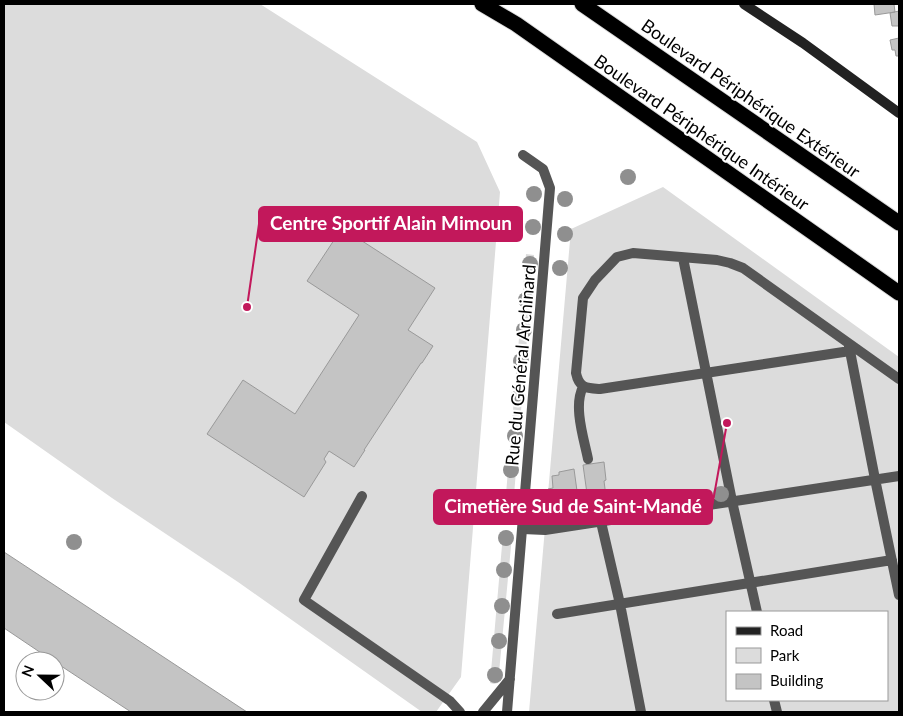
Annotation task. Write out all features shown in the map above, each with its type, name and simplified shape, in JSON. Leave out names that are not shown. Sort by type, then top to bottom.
[{"type":"highway","name":"Boulevard Périphérique Intérieur","points":[[482,4],[516,24],[899,293]]},
{"type":"highway","name":"Boulevard Périphérique Extérieur","points":[[582,4],[899,223]]},
{"type":"street","points":[[744,4],[899,113]]},
{"type":"street","name":"Rue du Général Archinard","points":[[508,712],[550,188],[543,169],[523,155]]},
{"type":"street","points":[[849,347],[600,389],[583,387],[577,379],[576,373],[583,298],[595,280],[618,257],[633,253],[717,260],[743,268],[849,347],[899,379]]},
{"type":"street","points":[[683,258],[732,501],[757,611]]},
{"type":"street","points":[[849,347],[899,595]]},
{"type":"street","points":[[583,387],[578,402],[588,460]]},
{"type":"street","points":[[523,529],[545,530],[899,476]]},
{"type":"street","points":[[362,496],[304,600],[450,701],[460,712]]},
{"type":"street","points":[[601,522],[620,604],[641,712]]},
{"type":"street","points":[[556,614],[892,560]]},
{"type":"street","points":[[483,712],[510,678]]},
{"type":"green space","points":[[4,4],[260,4],[477,142],[500,192],[461,677],[436,712],[422,712],[238,582],[112,498],[4,422]]},
{"type":"green space","points":[[663,187],[899,357],[899,712],[529,712],[571,229]]},
{"type":"green space","points":[[526,254],[534,255],[513,507],[509,508],[505,506]]},
{"type":"green space","points":[[508,532],[512,536],[498,683],[494,684],[490,683],[503,534]]},
{"type":"building","points":[[874,4],[894,4],[895,12],[875,15]]},
{"type":"building","points":[[899,11],[899,26],[892,26],[890,13]]},
{"type":"building","points":[[899,38],[899,56],[896,56],[895,50],[892,50],[890,40]]},
{"type":"building","points":[[342,228],[435,288],[408,330],[433,346],[354,467],[329,451],[324,459],[326,462],[304,497],[207,434],[243,380],[295,414],[359,315],[307,281]]},
{"type":"building","points":[[604,462],[606,480],[604,481],[608,512],[590,515],[583,465]]},
{"type":"building","points":[[574,469],[580,513],[553,516],[552,510],[546,510],[548,489],[553,488],[552,476],[559,475],[559,472]]},
{"type":"building","points":[[4,552],[247,712],[131,712],[65,669],[65,651],[38,651],[4,628]]},
{"type":"place","name":"Centre Sportif Alain Mimoun","points":[[247,307]]},
{"type":"place","name":"Cimetière Sud de Saint-Mandé","points":[[727,423]]}]
